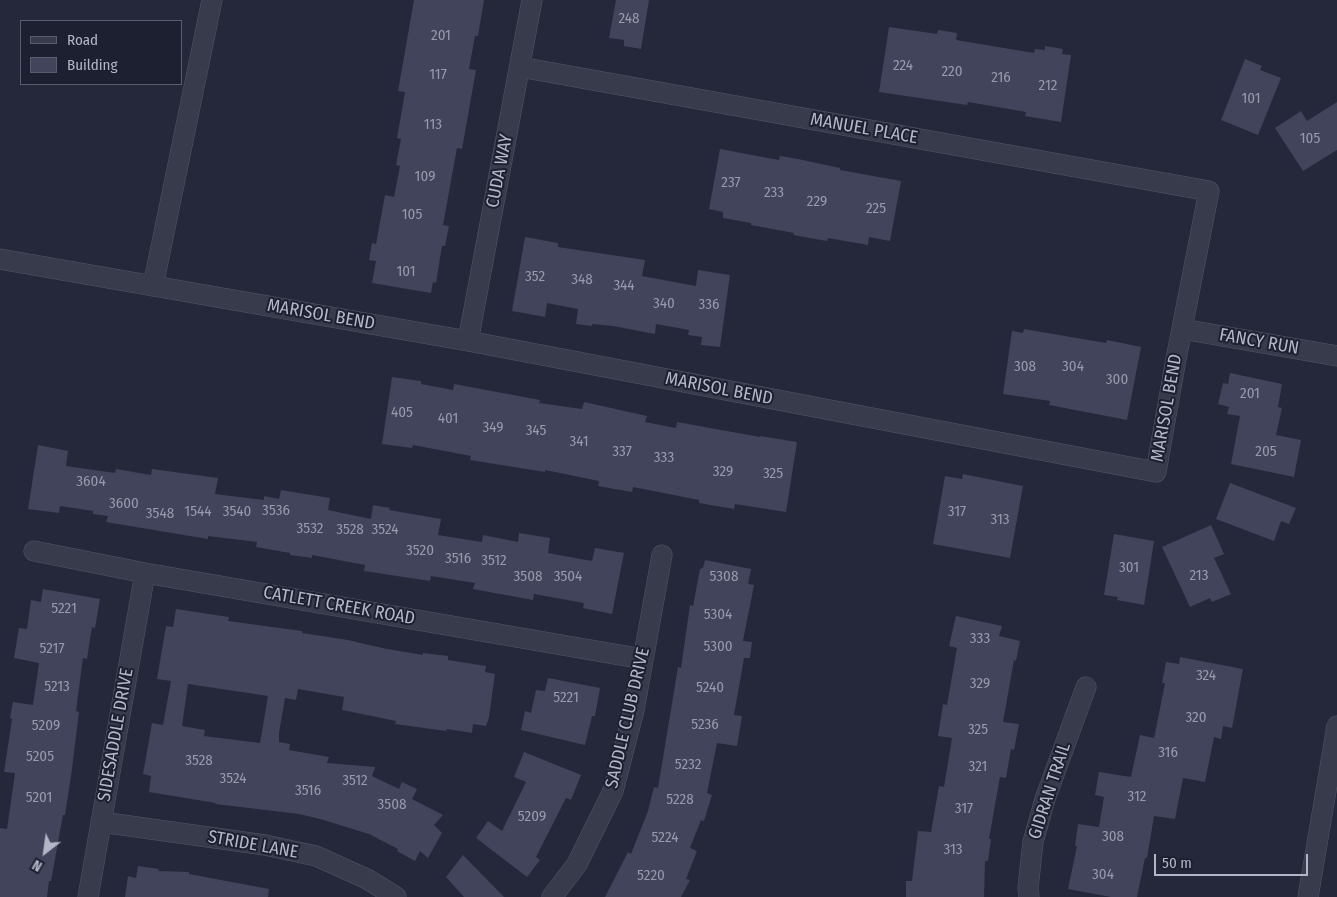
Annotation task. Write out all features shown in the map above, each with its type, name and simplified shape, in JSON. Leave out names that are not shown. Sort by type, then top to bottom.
[{"type":"street","points":[[153,286],[212,0]]},
{"type":"street","name":"CUDA WAY","points":[[468,341],[532,0]]},
{"type":"street","name":"MANUEL PLACE","points":[[520,68],[1209,191]]},
{"type":"street","name":"MARISOL BEND","points":[[0,258],[468,341],[1156,472],[1209,191]]},
{"type":"street","name":"FANCY RUN","points":[[1182,329],[1337,356]]},
{"type":"street","name":"CATLETT CREEK ROAD","points":[[34,551],[643,659]]},
{"type":"street","name":"SADDLE CLUB DRIVE","points":[[552,897],[577,864],[613,791],[634,710],[662,555]]},
{"type":"street","name":"SIDESADDLE DRIVE","points":[[88,897],[145,572]]},
{"type":"street","name":"GIDRAN TRAIL","points":[[1029,897],[1028,888],[1033,842],[1044,799],[1086,687]]},
{"type":"street","points":[[1308,897],[1337,726]]},
{"type":"street","name":"STRIDE LANE","points":[[101,822],[265,845],[316,856],[368,879],[396,897]]},
{"type":"building","points":[[414,0],[484,0],[478,36],[475,36],[469,69],[476,70],[462,149],[457,148],[443,225],[449,226],[445,246],[442,246],[436,283],[433,282],[431,293],[372,283],[376,261],[369,260],[372,243],[376,244],[385,195],[394,197],[400,166],[396,165],[401,139],[397,138],[405,92],[398,91]]},
{"type":"building","points":[[616,0],[649,0],[641,49],[624,46],[624,40],[609,38]]},
{"type":"building","points":[[889,27],[937,34],[938,30],[957,33],[956,40],[1034,53],[1035,49],[1045,50],[1045,46],[1063,49],[1062,54],[1071,55],[1061,122],[1025,116],[1026,112],[968,102],[967,105],[879,92]]},
{"type":"building","points":[[1245,59],[1262,66],[1260,70],[1281,78],[1258,135],[1221,120]]},
{"type":"building","points":[[1337,102],[1337,150],[1303,171],[1275,128],[1301,111],[1307,121]]},
{"type":"building","points":[[720,149],[779,160],[780,156],[798,159],[840,168],[840,170],[901,181],[890,241],[869,237],[868,245],[828,238],[827,241],[723,218],[723,212],[709,209]]},
{"type":"building","points":[[525,237],[558,243],[558,247],[645,260],[642,276],[696,286],[698,270],[730,275],[720,347],[701,345],[702,337],[688,335],[689,330],[656,324],[655,334],[613,326],[576,324],[578,309],[547,303],[545,317],[512,311]]},
{"type":"building","points":[[1024,329],[1106,343],[1107,340],[1141,347],[1127,420],[1049,405],[1050,401],[1003,394],[1012,331],[1023,333]]},
{"type":"building","points":[[1230,373],[1282,384],[1278,407],[1282,408],[1276,435],[1301,440],[1294,477],[1231,464],[1240,416],[1227,414],[1229,407],[1218,404],[1223,383],[1228,384]]},
{"type":"building","points":[[392,377],[421,381],[421,384],[453,390],[454,384],[540,400],[539,403],[582,409],[584,402],[647,416],[645,422],[676,428],[677,422],[797,442],[786,512],[735,504],[734,509],[699,503],[699,500],[633,487],[632,492],[598,486],[599,481],[545,470],[545,472],[470,460],[471,456],[413,445],[412,448],[382,444]]},
{"type":"building","points":[[38,445],[68,451],[66,466],[115,473],[116,469],[151,475],[152,469],[218,478],[215,494],[264,500],[264,496],[279,499],[281,490],[330,498],[328,510],[371,519],[373,505],[390,508],[389,510],[441,519],[438,535],[482,542],[483,535],[518,542],[519,533],[550,538],[548,553],[592,561],[595,548],[624,553],[612,614],[583,608],[584,603],[534,594],[533,600],[473,589],[475,583],[431,576],[430,581],[364,571],[365,565],[312,555],[312,558],[290,555],[290,553],[256,547],[257,542],[208,536],[208,539],[106,522],[108,516],[93,514],[93,511],[60,506],[59,513],[28,509]]},
{"type":"building","points":[[963,474],[1023,486],[1010,558],[933,544],[945,476],[962,479]]},
{"type":"building","points":[[1230,483],[1296,508],[1289,524],[1281,521],[1274,541],[1216,519]]},
{"type":"building","points":[[1211,525],[1224,554],[1214,558],[1231,594],[1212,602],[1210,598],[1190,607],[1162,547]]},
{"type":"building","points":[[1114,534],[1154,541],[1144,605],[1117,600],[1118,597],[1104,595]]},
{"type":"building","points":[[705,560],[751,569],[748,584],[754,585],[743,641],[752,642],[750,658],[744,658],[734,715],[742,716],[737,746],[717,743],[707,793],[712,795],[704,821],[701,820],[690,848],[697,851],[686,879],[690,880],[681,897],[605,897],[628,852],[631,854],[648,811],[654,787],[658,788],[678,667],[681,668],[690,605],[693,606],[700,569],[703,568]]},
{"type":"building","points":[[43,589],[100,599],[95,628],[92,627],[87,659],[83,658],[76,711],[79,712],[72,769],[65,815],[63,815],[47,897],[0,897],[0,828],[7,829],[15,773],[4,772],[12,719],[10,718],[13,702],[33,705],[39,663],[14,658],[19,628],[27,629],[31,600],[41,602]]},
{"type":"building","points":[[176,609],[229,617],[228,621],[302,631],[302,633],[348,640],[382,648],[423,655],[423,653],[448,656],[448,660],[486,666],[485,672],[495,674],[486,726],[473,724],[472,733],[395,724],[396,721],[342,710],[344,697],[298,689],[296,700],[285,698],[279,742],[290,744],[289,750],[329,757],[327,763],[375,767],[372,776],[399,789],[402,782],[417,789],[412,799],[443,815],[434,825],[442,833],[428,858],[420,851],[415,861],[397,851],[398,849],[369,834],[299,814],[215,804],[149,792],[151,776],[143,774],[152,723],[163,725],[171,681],[157,679],[166,626],[173,627]],"holes":[[[188,684],[268,696],[260,743],[204,736],[205,730],[182,726]]]},
{"type":"building","points":[[956,616],[1002,626],[999,636],[1020,641],[1016,661],[1014,660],[1003,722],[1019,724],[1014,750],[1011,749],[1006,778],[1000,777],[989,839],[991,839],[988,861],[985,861],[984,897],[906,897],[906,881],[912,881],[918,831],[931,832],[939,786],[944,787],[952,738],[938,736],[943,704],[947,705],[957,648],[949,646]]},
{"type":"building","points":[[1180,657],[1243,669],[1232,728],[1223,726],[1221,739],[1214,737],[1205,782],[1183,778],[1175,819],[1154,816],[1147,858],[1145,858],[1137,897],[1111,897],[1068,889],[1077,846],[1075,846],[1078,824],[1099,827],[1104,797],[1095,795],[1099,772],[1131,777],[1140,735],[1154,738],[1165,683],[1162,683],[1166,662],[1179,664]]},
{"type":"building","points":[[548,678],[600,688],[595,716],[592,716],[585,745],[521,730],[525,711],[531,713],[536,690],[545,691]]},
{"type":"building","points":[[524,752],[581,775],[571,800],[566,798],[536,857],[540,860],[527,877],[476,838],[488,821],[502,831],[526,782],[514,777]]},
{"type":"building","points":[[463,855],[504,897],[464,897],[446,877]]},
{"type":"building","points":[[138,866],[159,869],[158,871],[189,872],[189,874],[269,889],[268,897],[125,897],[128,876],[136,878]]}]
